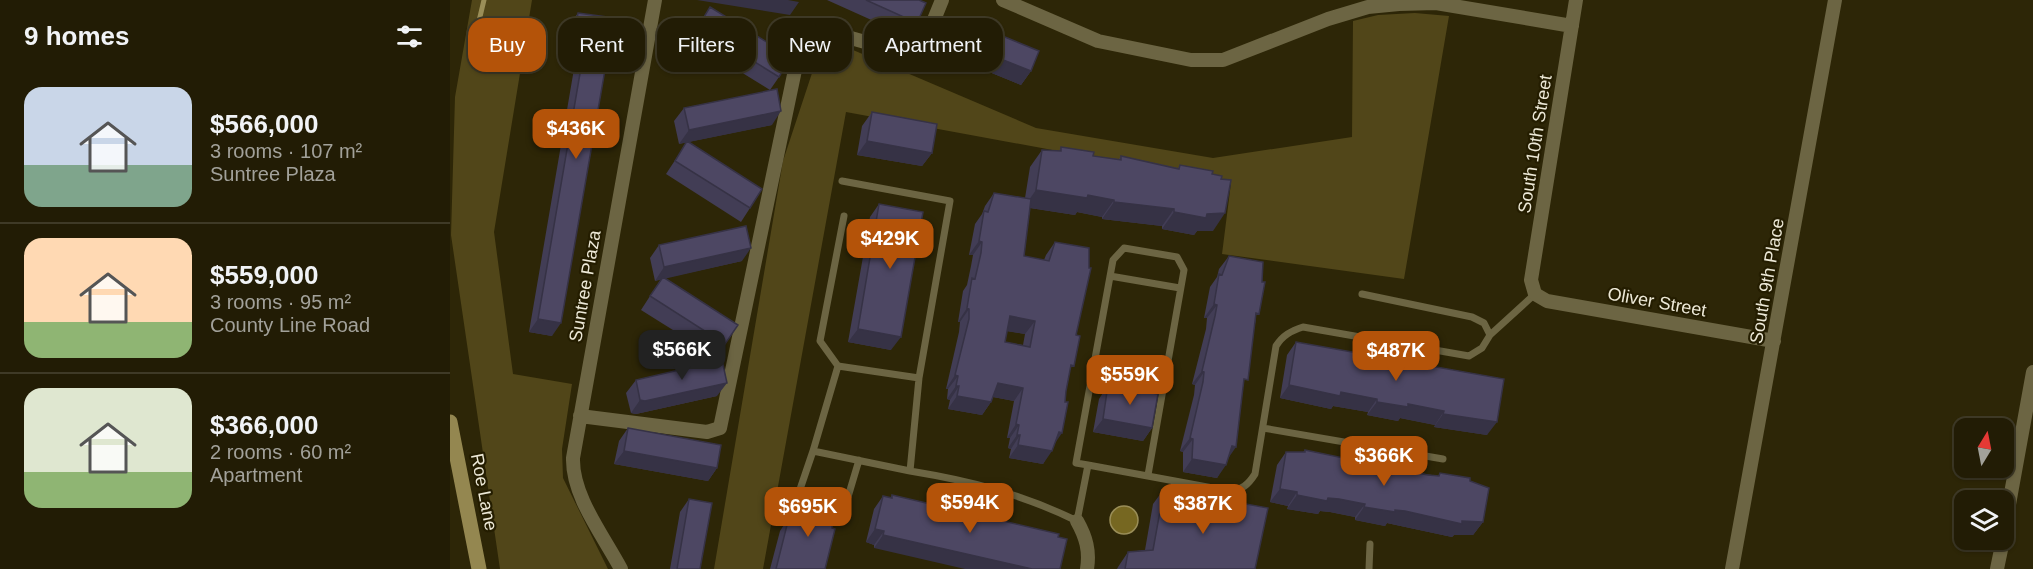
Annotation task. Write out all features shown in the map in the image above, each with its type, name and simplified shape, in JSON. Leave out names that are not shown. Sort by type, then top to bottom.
[{"type":"street","name":"Suntree Plaza","points":[[621,569],[573,474],[580,416],[655,0]]},
{"type":"street","points":[[580,416],[707,432],[720,428],[795,70],[819,39],[833,33],[890,49],[920,54],[942,0]]},
{"type":"street","points":[[1003,0],[1098,41],[1131,50],[1191,60],[1223,60],[1328,19],[1368,7],[1400,4],[1436,3],[1572,26]]},
{"type":"street","name":"South 10th Street","points":[[1535,294],[1531,280],[1576,0]]},
{"type":"street","name":"South 9th Place","points":[[1732,569],[1835,0]]},
{"type":"street","name":"Oliver Street","points":[[1535,294],[1547,301],[1774,341]]},
{"type":"street","points":[[2012,490],[2032,389],[2033,372]]},
{"type":"street","name":"Roe Lane","points":[[450,422],[454,464],[479,569]]},
{"type":"street","points":[[1077,521],[1086,538],[1089,558],[1087,569]]},
{"type":"street","points":[[1997,569],[2001,550]]},
{"type":"lane","points":[[842,181],[950,201],[919,378],[910,471]]},
{"type":"lane","points":[[844,216],[820,341],[838,366],[919,378]]},
{"type":"lane","points":[[1148,476],[1184,270],[1178,258],[1124,248],[1113,260],[1077,463],[1229,491],[1240,490],[1255,474],[1276,345],[1282,337],[1303,327],[1469,356],[1482,348],[1490,335],[1535,294]]},
{"type":"lane","points":[[1110,276],[1180,288]]},
{"type":"lane","points":[[1362,294],[1472,317],[1484,323],[1490,335]]},
{"type":"lane","points":[[838,366],[795,504],[842,516],[859,460]]},
{"type":"lane","points":[[1263,428],[1443,459]]},
{"type":"lane","points":[[813,451],[975,482],[1039,503],[1077,521],[1088,465]]},
{"type":"lane","points":[[1369,569],[1370,544]]},
{"type":"shaded area","points":[[472,0],[532,0],[529,18],[469,18]]},
{"type":"shaded area","points":[[1415,13],[1449,16],[1404,279],[1222,254],[1231,183],[846,112],[763,569],[714,569],[783,161],[812,72],[852,72],[852,50],[864,55],[864,72],[905,72],[1036,128],[1213,158],[1352,137],[1353,21],[1378,15]]},
{"type":"shaded area","points":[[468,23],[468,72],[520,72],[494,232],[513,374],[572,384],[562,449],[563,478],[608,569],[500,569],[451,235],[455,97]]},
{"type":"shaded area","points":[[1124,506],[1134,510],[1138,520],[1134,530],[1124,534],[1114,530],[1110,520],[1114,510]]},
{"type":"building","points":[[866,0],[919,0],[926,3],[919,18],[906,18]]},
{"type":"building","points":[[710,7],[728,18],[703,18]]},
{"type":"building","points":[[578,13],[614,18],[577,18]]},
{"type":"building","points":[[756,35],[768,43],[768,70],[756,63]]},
{"type":"building","points":[[1003,36],[1039,51],[1031,71],[1003,60]]},
{"type":"building","points":[[580,72],[605,72],[561,323],[538,319]]},
{"type":"building","points":[[771,72],[782,72],[779,77]]},
{"type":"building","points":[[777,89],[781,111],[689,130],[684,108]]},
{"type":"building","points":[[872,112],[937,124],[932,153],[867,141]]},
{"type":"building","points":[[687,141],[762,189],[750,208],[675,161]]},
{"type":"building","points":[[1061,147],[1094,152],[1093,156],[1121,160],[1121,156],[1179,169],[1180,165],[1213,171],[1212,174],[1222,176],[1221,179],[1231,180],[1225,213],[1207,214],[1206,218],[1174,212],[1174,209],[1114,202],[1114,200],[1088,195],[1087,198],[1036,190],[1042,150],[1061,151]]},
{"type":"building","points":[[994,193],[1031,199],[1024,256],[1049,261],[1055,242],[1089,248],[1089,268],[1091,268],[1076,335],[1080,336],[1074,366],[1071,365],[1066,391],[1065,402],[1068,402],[1062,433],[1059,432],[1052,451],[1018,445],[1020,435],[1017,435],[1019,425],[1016,424],[1023,388],[998,383],[991,402],[957,396],[959,386],[956,386],[958,376],[955,375],[969,319],[967,308],[972,278],[975,279],[981,253],[982,242],[979,241],[984,211],[988,212]],"holes":[[[1010,316],[1035,321],[1030,347],[1005,342]]]},
{"type":"building","points":[[879,204],[923,212],[901,337],[858,329]]},
{"type":"building","points":[[746,226],[751,248],[664,267],[659,245]]},
{"type":"building","points":[[1229,256],[1263,262],[1262,282],[1265,282],[1259,314],[1256,313],[1248,380],[1244,379],[1236,447],[1232,446],[1226,465],[1192,459],[1193,439],[1190,438],[1217,305],[1214,304],[1219,274],[1222,275]]},
{"type":"building","points":[[663,277],[738,325],[725,344],[650,296]]},
{"type":"building","points":[[1296,342],[1504,379],[1497,422],[1443,414],[1444,411],[1408,404],[1408,407],[1377,402],[1377,399],[1341,392],[1340,396],[1289,385]]},
{"type":"building","points":[[722,360],[727,383],[645,401],[640,400],[636,380]]},
{"type":"building","points":[[1108,385],[1158,394],[1152,428],[1103,419]]},
{"type":"building","points":[[628,428],[721,445],[717,468],[624,451]]},
{"type":"building","points":[[1305,450],[1372,464],[1373,461],[1403,467],[1402,470],[1428,475],[1439,476],[1440,473],[1470,478],[1470,481],[1489,488],[1483,522],[1462,521],[1462,524],[1405,511],[1395,510],[1395,512],[1364,507],[1365,504],[1339,499],[1328,498],[1327,501],[1280,489],[1286,452],[1305,452]]},
{"type":"building","points":[[1164,489],[1268,508],[1255,569],[1125,569],[1128,552],[1153,550]]},
{"type":"building","points":[[892,495],[1059,534],[1058,537],[1067,539],[1060,569],[1032,569],[883,535],[884,531],[875,529],[883,496],[892,498]]},
{"type":"building","points":[[689,499],[712,503],[700,569],[677,569]]},
{"type":"building","points":[[800,500],[834,508],[832,528],[835,529],[825,569],[776,569],[789,517],[792,518]]},
{"type":"waterway","points":[[480,18],[484,0]]}]
